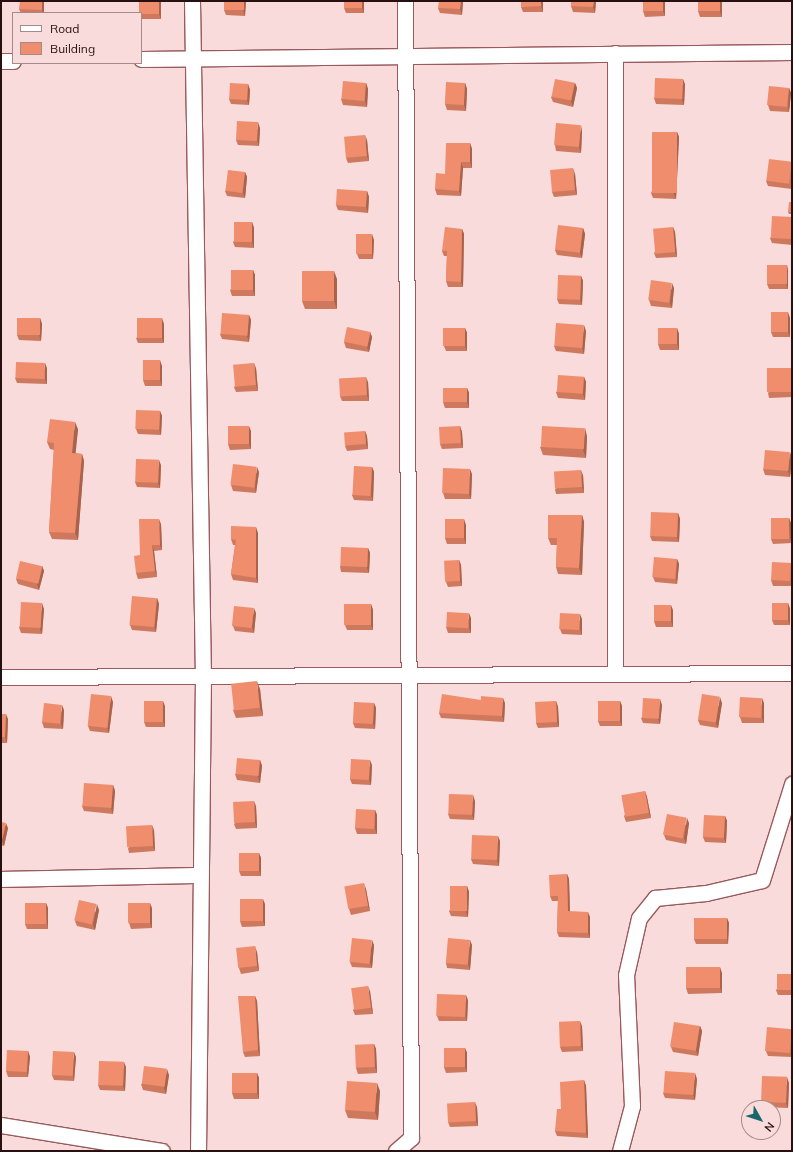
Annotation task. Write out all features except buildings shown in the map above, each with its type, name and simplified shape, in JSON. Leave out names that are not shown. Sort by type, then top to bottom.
[{"type":"street","points":[[192,1],[202,676],[198,1151]]},
{"type":"street","points":[[396,1151],[411,1138],[405,1]]},
{"type":"street","points":[[142,59],[792,52]]},
{"type":"street","points":[[615,53],[616,674]]},
{"type":"street","points":[[1,61],[12,61]]},
{"type":"street","points":[[1,677],[792,673]]},
{"type":"street","points":[[620,1151],[632,1106],[626,975],[639,918],[655,898],[706,893],[762,880],[792,784]]},
{"type":"street","points":[[1,879],[200,875]]},
{"type":"street","points":[[1,1125],[162,1151]]}]
